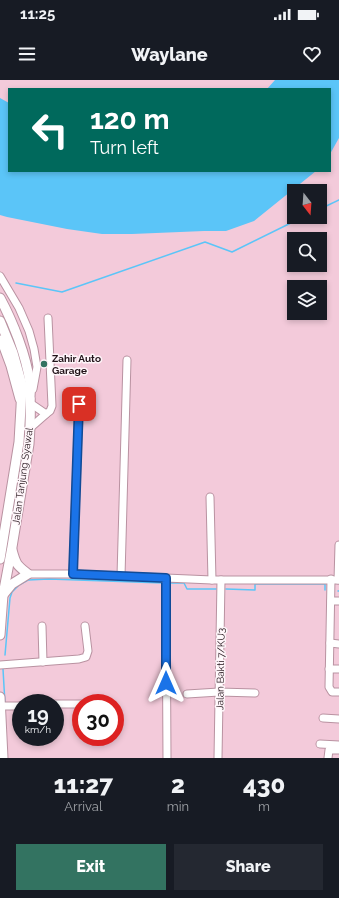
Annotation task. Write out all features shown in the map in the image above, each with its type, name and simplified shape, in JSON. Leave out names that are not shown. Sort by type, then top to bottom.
[{"type":"main road","name":"Jalan Tanjung Syawal","points":[[0,298],[15,330],[22,350],[22,407],[19,442],[0,559]]},
{"type":"main road","name":"Jalan Tanjung Syawal","points":[[0,321],[30,383],[30,428],[12,547],[2,595],[0,635]]},
{"type":"main road","points":[[2,595],[12,584],[28,574],[15,562],[12,547]]},
{"type":"main road","points":[[0,697],[3,758]]},
{"type":"street","points":[[0,276],[19,308],[29,331],[34,349],[36,367],[30,403],[46,414]]},
{"type":"street","points":[[30,428],[50,411],[52,406],[48,318]]},
{"type":"street","points":[[0,339],[22,407]]},
{"type":"street","points":[[121,576],[127,360]]},
{"type":"street","points":[[73,574],[79,404]]},
{"type":"street","points":[[210,497],[212,580]]},
{"type":"street","points":[[339,545],[336,580],[331,601],[329,669],[329,687],[332,692],[339,692]]},
{"type":"street","points":[[28,574],[73,574],[212,580],[336,580]]},
{"type":"street","points":[[166,578],[166,758]]},
{"type":"street","name":"Jalan Bakti 7/KU3","points":[[218,758],[222,580]]},
{"type":"street","points":[[331,601],[339,601]]},
{"type":"street","points":[[330,622],[339,622]]},
{"type":"street","points":[[42,626],[43,662]]},
{"type":"street","points":[[0,665],[79,659],[86,657],[88,651],[85,626]]},
{"type":"street","points":[[330,643],[339,644]]},
{"type":"street","points":[[329,669],[339,669]]},
{"type":"street","points":[[187,694],[219,692],[255,693]]},
{"type":"street","points":[[0,706],[12,706]]},
{"type":"street","points":[[323,718],[339,719]]},
{"type":"street","points":[[320,744],[339,744]]},
{"type":"street","points":[[328,758],[328,750],[339,750]]},
{"type":"water","points":[[275,80],[339,80],[339,138],[331,152],[331,88],[268,88]]},
{"type":"water","points":[[0,98],[8,102],[8,172],[315,172],[300,184],[287,184],[287,194],[254,221],[226,231],[102,234],[67,229],[0,215]]},
{"type":"waterway","points":[[327,206],[339,200]]},
{"type":"waterway","points":[[16,283],[62,292],[205,242],[232,252],[289,224]]},
{"type":"waterway","points":[[5,655],[10,598],[12,592],[19,585],[28,580],[49,579],[163,583]]},
{"type":"waterway","points":[[170,583],[184,583],[187,589],[216,589]]},
{"type":"waterway","points":[[226,589],[255,590],[255,584],[325,584],[325,590]]},
{"type":"waterway","points":[[3,669],[5,704]]},
{"type":"place","name":"Zahir Auto Garage","points":[[44,364]]},
{"type":"route","points":[[79,404],[73,574],[166,578],[166,683]]}]
